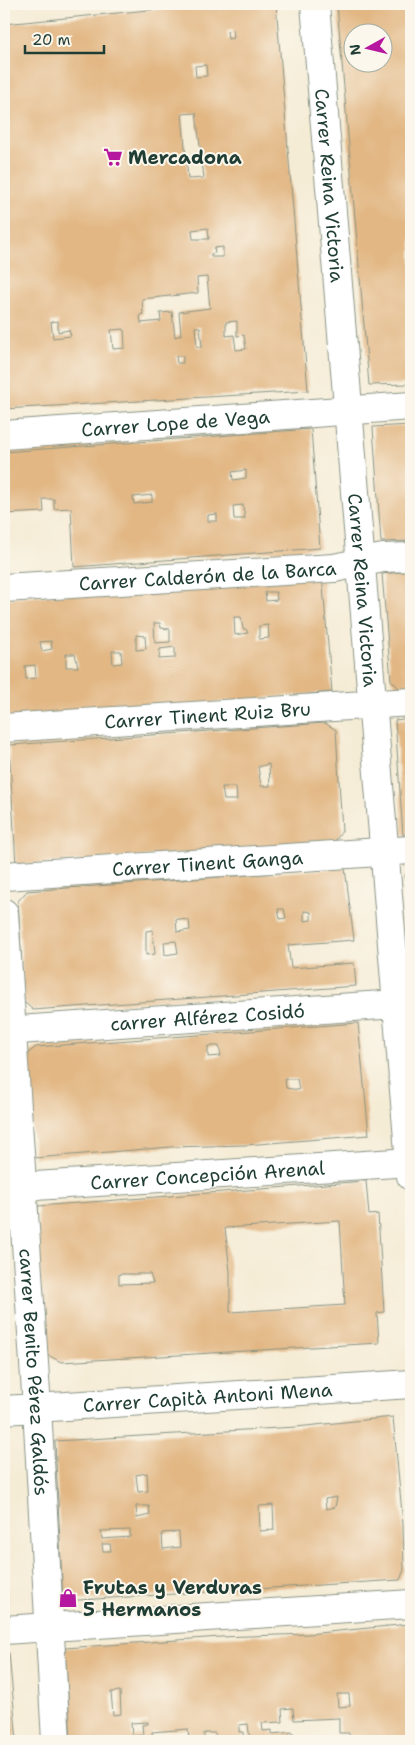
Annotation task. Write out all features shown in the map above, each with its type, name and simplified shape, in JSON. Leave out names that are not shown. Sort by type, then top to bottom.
[{"type":"street","name":"Carrer Reina Victoria","points":[[315,4],[373,704],[398,851],[411,1176]]},
{"type":"street","name":"Carrer Lope de Vega","points":[[4,435],[411,406]]},
{"type":"street","name":"Carrer Calderón de la Barca","points":[[4,588],[334,568],[383,558],[411,556]]},
{"type":"street","name":"Carrer Tinent Ruiz Bru","points":[[4,728],[411,702]]},
{"type":"street","name":"Carrer Tinent Ganga","points":[[4,876],[398,851]]},
{"type":"street","name":"carrer Benito Pérez Galdós","points":[[4,913],[13,1187],[37,1408],[56,1741]]},
{"type":"street","name":"carrer Alférez Cosidó","points":[[7,1031],[405,1003]]},
{"type":"street","name":"Carrer Concepción Arenal","points":[[13,1187],[411,1162]]},
{"type":"street","name":"Carrer Capità Antoni Mena","points":[[4,1410],[411,1384]]},
{"type":"street","points":[[4,1630],[411,1604]]},
{"type":"building","points":[[210,4],[276,4],[308,391],[4,409],[4,24]],"holes":[[[233,30],[234,38],[228,39],[227,31]],[[206,65],[207,76],[196,77],[195,66]],[[196,113],[204,178],[188,179],[182,114]],[[208,228],[209,239],[193,239],[192,230]],[[223,247],[223,257],[211,257],[211,254],[215,253],[214,248]],[[207,277],[210,308],[179,312],[181,335],[175,337],[172,312],[160,313],[161,321],[141,323],[140,315],[143,314],[142,299],[198,293],[197,278]],[[58,321],[58,332],[69,330],[71,336],[53,338],[51,322]],[[237,321],[237,336],[244,335],[246,349],[236,350],[234,335],[226,336],[226,322]],[[195,327],[200,327],[202,347],[197,347]],[[124,329],[125,348],[113,349],[111,330]],[[176,356],[183,356],[183,363],[177,363]]]},
{"type":"building","points":[[337,4],[411,4],[411,384],[369,385],[343,72],[392,72],[392,22],[342,22],[342,64]]},
{"type":"building","points":[[411,425],[411,541],[381,542],[373,427]]},
{"type":"building","points":[[311,429],[320,548],[74,567],[71,508],[54,509],[54,499],[43,499],[44,512],[4,514],[4,452]],"holes":[[[246,470],[246,478],[233,480],[232,472]],[[152,495],[152,502],[134,504],[133,497]],[[243,505],[245,519],[234,519],[233,506]],[[217,514],[217,521],[208,521],[208,515]]]},
{"type":"building","points":[[411,571],[411,689],[401,690],[391,680],[382,574]]},
{"type":"building","points":[[322,575],[332,692],[14,720],[5,711],[4,599]],"holes":[[[265,592],[276,592],[277,600],[266,601]],[[234,617],[241,617],[243,629],[246,629],[248,633],[235,635]],[[154,623],[160,623],[161,628],[170,629],[170,642],[155,643]],[[268,625],[269,638],[259,639],[259,626]],[[136,635],[145,636],[146,649],[136,650]],[[51,641],[52,649],[42,651],[40,642]],[[175,647],[175,658],[159,659],[160,649]],[[112,651],[121,651],[122,663],[113,664]],[[66,654],[75,654],[78,667],[66,667]],[[35,665],[36,678],[26,679],[25,666]]]},
{"type":"building","points":[[411,718],[411,835],[403,835],[395,720]]},
{"type":"building","points":[[325,723],[336,730],[342,831],[334,843],[16,865],[9,745]],"holes":[[[269,764],[270,786],[261,786],[258,767]],[[222,787],[236,787],[237,800],[224,800]]]},
{"type":"building","points":[[345,868],[354,940],[288,945],[291,968],[354,963],[356,986],[33,1010],[24,1002],[18,901],[27,891]],"holes":[[[278,909],[284,909],[286,918],[280,919]],[[304,911],[311,912],[311,920],[304,921]],[[176,919],[189,920],[190,930],[177,932]],[[153,930],[155,954],[146,955],[146,931]],[[176,941],[178,953],[165,955],[164,942]]]},
{"type":"building","points":[[411,869],[411,918],[410,918],[405,875]]},
{"type":"building","points":[[358,1023],[369,1135],[246,1145],[171,1147],[34,1158],[27,1054],[36,1047]],"holes":[[[208,1046],[219,1046],[221,1056],[208,1057]],[[285,1079],[297,1079],[299,1090],[286,1088]]]},
{"type":"building","points":[[366,1181],[369,1215],[378,1214],[384,1312],[377,1313],[379,1343],[61,1362],[46,1354],[39,1264],[38,1206]],"holes":[[[340,1221],[345,1305],[230,1312],[230,1271],[225,1228]],[[119,1274],[150,1274],[153,1283],[119,1284]]]},
{"type":"building","points":[[393,1417],[403,1524],[404,1570],[400,1580],[63,1601],[55,1441],[296,1427]],"holes":[[[147,1473],[148,1491],[138,1492],[136,1475]],[[337,1497],[335,1507],[326,1509],[325,1499]],[[273,1505],[274,1530],[260,1531],[259,1506]],[[136,1506],[149,1506],[150,1515],[137,1518]],[[130,1530],[130,1537],[102,1539],[101,1531]],[[179,1532],[180,1547],[163,1549],[162,1533]],[[102,1544],[110,1544],[111,1551],[103,1551]]]},
{"type":"building","points":[[4,1561],[8,1604],[4,1604]]},
{"type":"building","points":[[409,1624],[411,1642],[411,1741],[350,1741],[349,1733],[339,1733],[339,1718],[294,1720],[293,1708],[282,1709],[283,1722],[262,1723],[263,1731],[272,1730],[272,1734],[293,1732],[293,1741],[250,1741],[248,1724],[239,1725],[239,1732],[243,1732],[244,1741],[208,1741],[216,1739],[215,1733],[204,1733],[204,1741],[189,1741],[188,1729],[152,1732],[152,1741],[71,1741],[65,1648],[220,1637],[308,1634]],"holes":[[[120,1691],[121,1714],[113,1715],[111,1692]],[[337,1694],[349,1694],[350,1706],[338,1707]],[[148,1722],[148,1724],[142,1725],[143,1735],[132,1736],[131,1723]]]},
{"type":"building","points":[[4,1653],[9,1653],[17,1741],[4,1741]]},
{"type":"building","points":[[164,1738],[176,1738],[177,1741],[164,1741]]},
{"type":"place","name":"Mercadona","points":[[113,157]]},
{"type":"place","name":"Frutas y Verduras 5 Hermanos","points":[[68,1598]]}]
